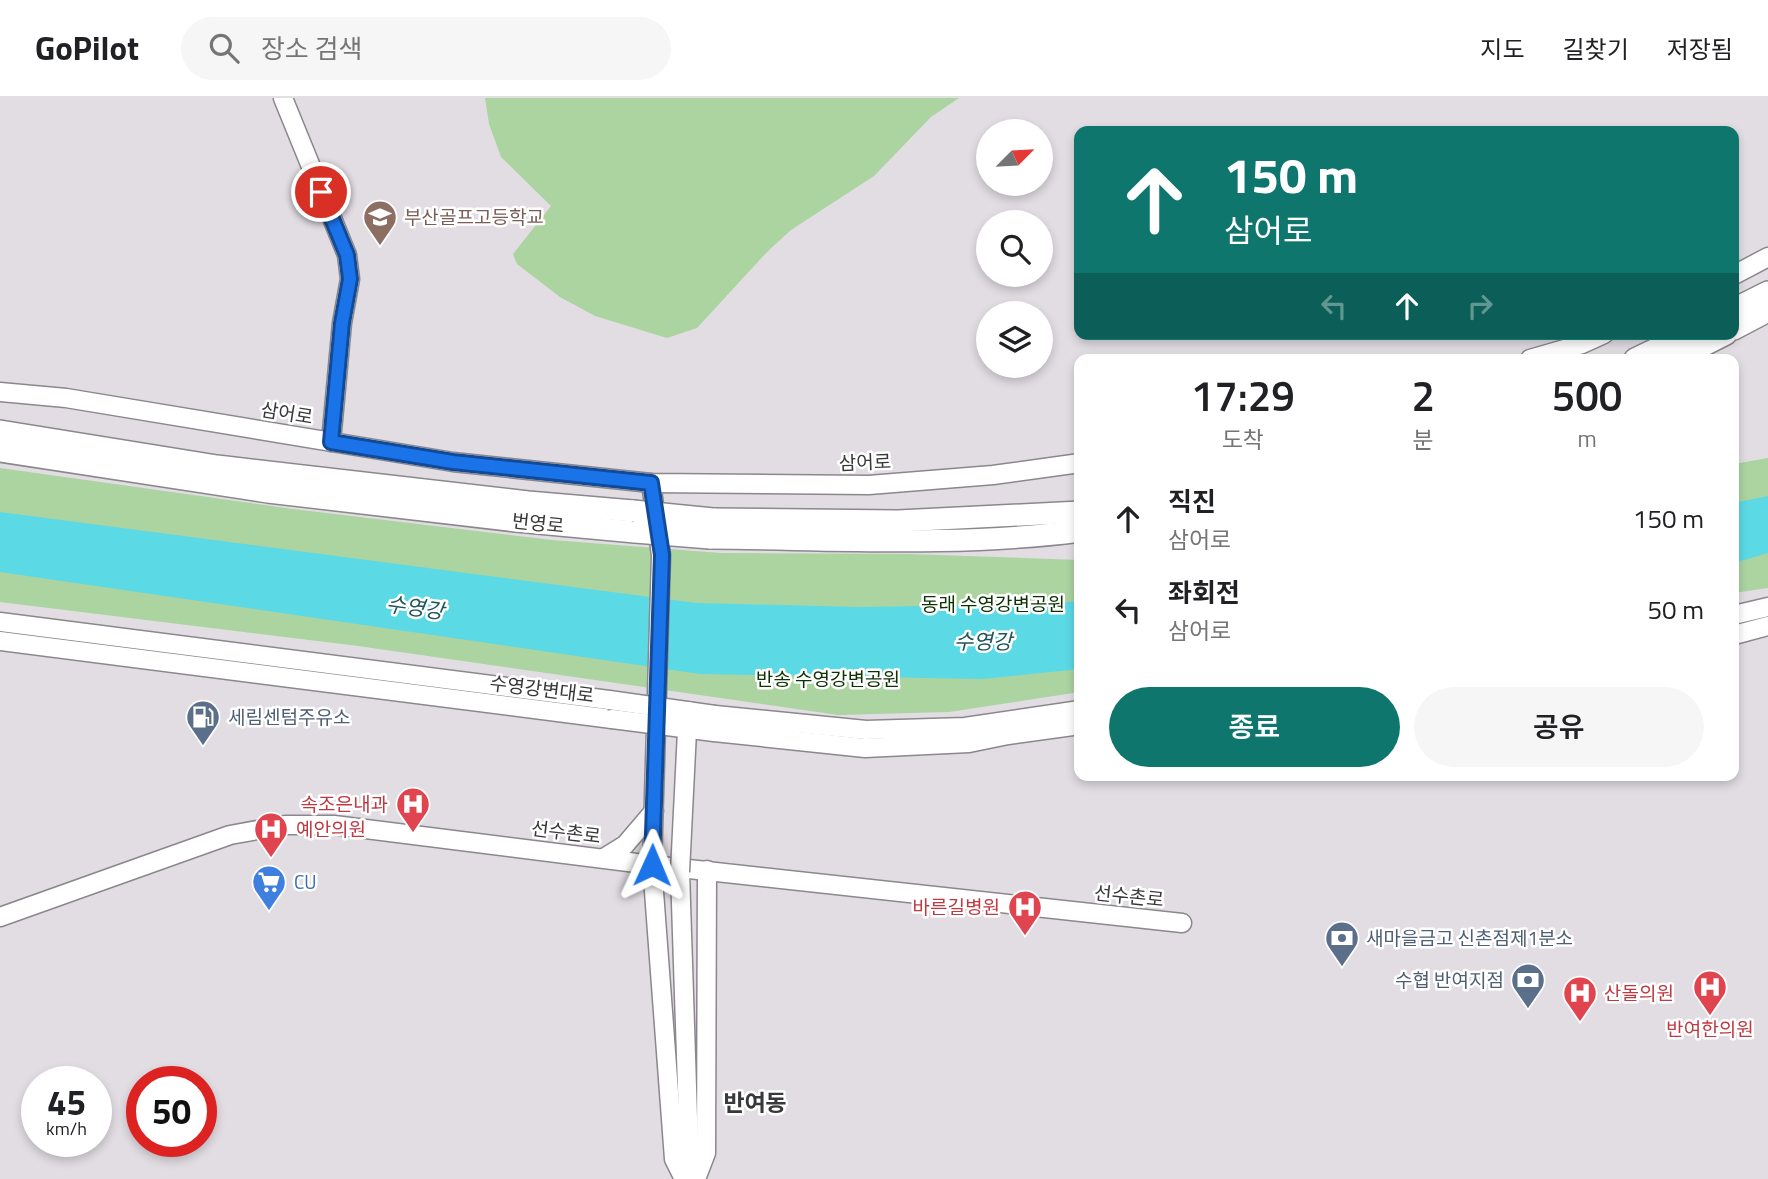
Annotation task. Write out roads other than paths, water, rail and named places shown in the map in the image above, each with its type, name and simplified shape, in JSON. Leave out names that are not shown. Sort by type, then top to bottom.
[{"type":"highway","points":[[1739,306],[1768,292]]},
{"type":"highway","points":[[1739,327],[1768,311]]},
{"type":"highway","points":[[1646,354],[1674,340]]},
{"type":"highway","points":[[1687,354],[1714,340]]},
{"type":"highway","name":"번영로","points":[[0,432],[217,466],[501,499],[634,522]]},
{"type":"highway","name":"번영로","points":[[0,451],[268,492],[528,522],[634,522],[925,540],[1074,532]]},
{"type":"highway","name":"번영로","points":[[712,528],[1074,512]]},
{"type":"main road","points":[[283,98],[347,255],[350,279],[342,323],[331,442]]},
{"type":"main road","points":[[1739,272],[1768,257]]},
{"type":"main road","points":[[1547,354],[1591,340]]},
{"type":"main road","name":"삼어로","points":[[0,393],[66,398],[453,462],[651,483],[869,485],[993,475],[1074,464]]},
{"type":"main road","points":[[651,483],[662,555],[659,578],[652,865],[674,1159],[690,1177]]},
{"type":"main road","points":[[1739,614],[1768,607]]},
{"type":"main road","name":"수영강변대로","points":[[0,622],[609,700],[687,720]]},
{"type":"main road","points":[[1739,634],[1768,626]]},
{"type":"main road","name":"수영강변대로","points":[[0,641],[612,719],[715,723],[865,748],[969,743],[1074,726]]},
{"type":"main road","name":"수영강변대로","points":[[715,723],[866,730],[965,727],[1074,711]]},
{"type":"main road","points":[[687,720],[680,872],[690,1177]]},
{"type":"main road","points":[[604,858],[625,845],[654,811]]},
{"type":"main road","name":"선수촌로","points":[[0,917],[230,835],[285,825],[334,825],[652,865],[1182,923]]},
{"type":"main road","points":[[690,1177],[706,1153],[707,870]]},
{"type":"water","points":[[1768,496],[1768,553],[1739,562],[1739,502]]},
{"type":"water","name":"수영강","points":[[0,512],[696,603],[859,607],[1074,602],[1074,670],[983,679],[700,674],[0,572]]},
{"type":"place","name":"부산골프고등학교","points":[[380,247]]},
{"type":"place","name":"세림센텀주유소","points":[[203,747]]},
{"type":"place","name":"속조은내과","points":[[413,834]]},
{"type":"place","name":"예안의원","points":[[271,859]]},
{"type":"place","name":"CU","points":[[269,912]]},
{"type":"place","name":"바른길병원","points":[[1025,937]]},
{"type":"place","name":"새마을금고 신촌점제1분소","points":[[1342,968]]},
{"type":"place","name":"수협 반여지점","points":[[1528,1010]]},
{"type":"place","name":"반여한의원","points":[[1710,1017]]},
{"type":"place","name":"산돌의원","points":[[1580,1023]]},
{"type":"district","name":"반여동","points":[[755,1103]]},
{"type":"park label","name":"동래 수영강변공원","points":[[993,604]]},
{"type":"park label","name":"반송 수영강변공원","points":[[828,679]]}]
